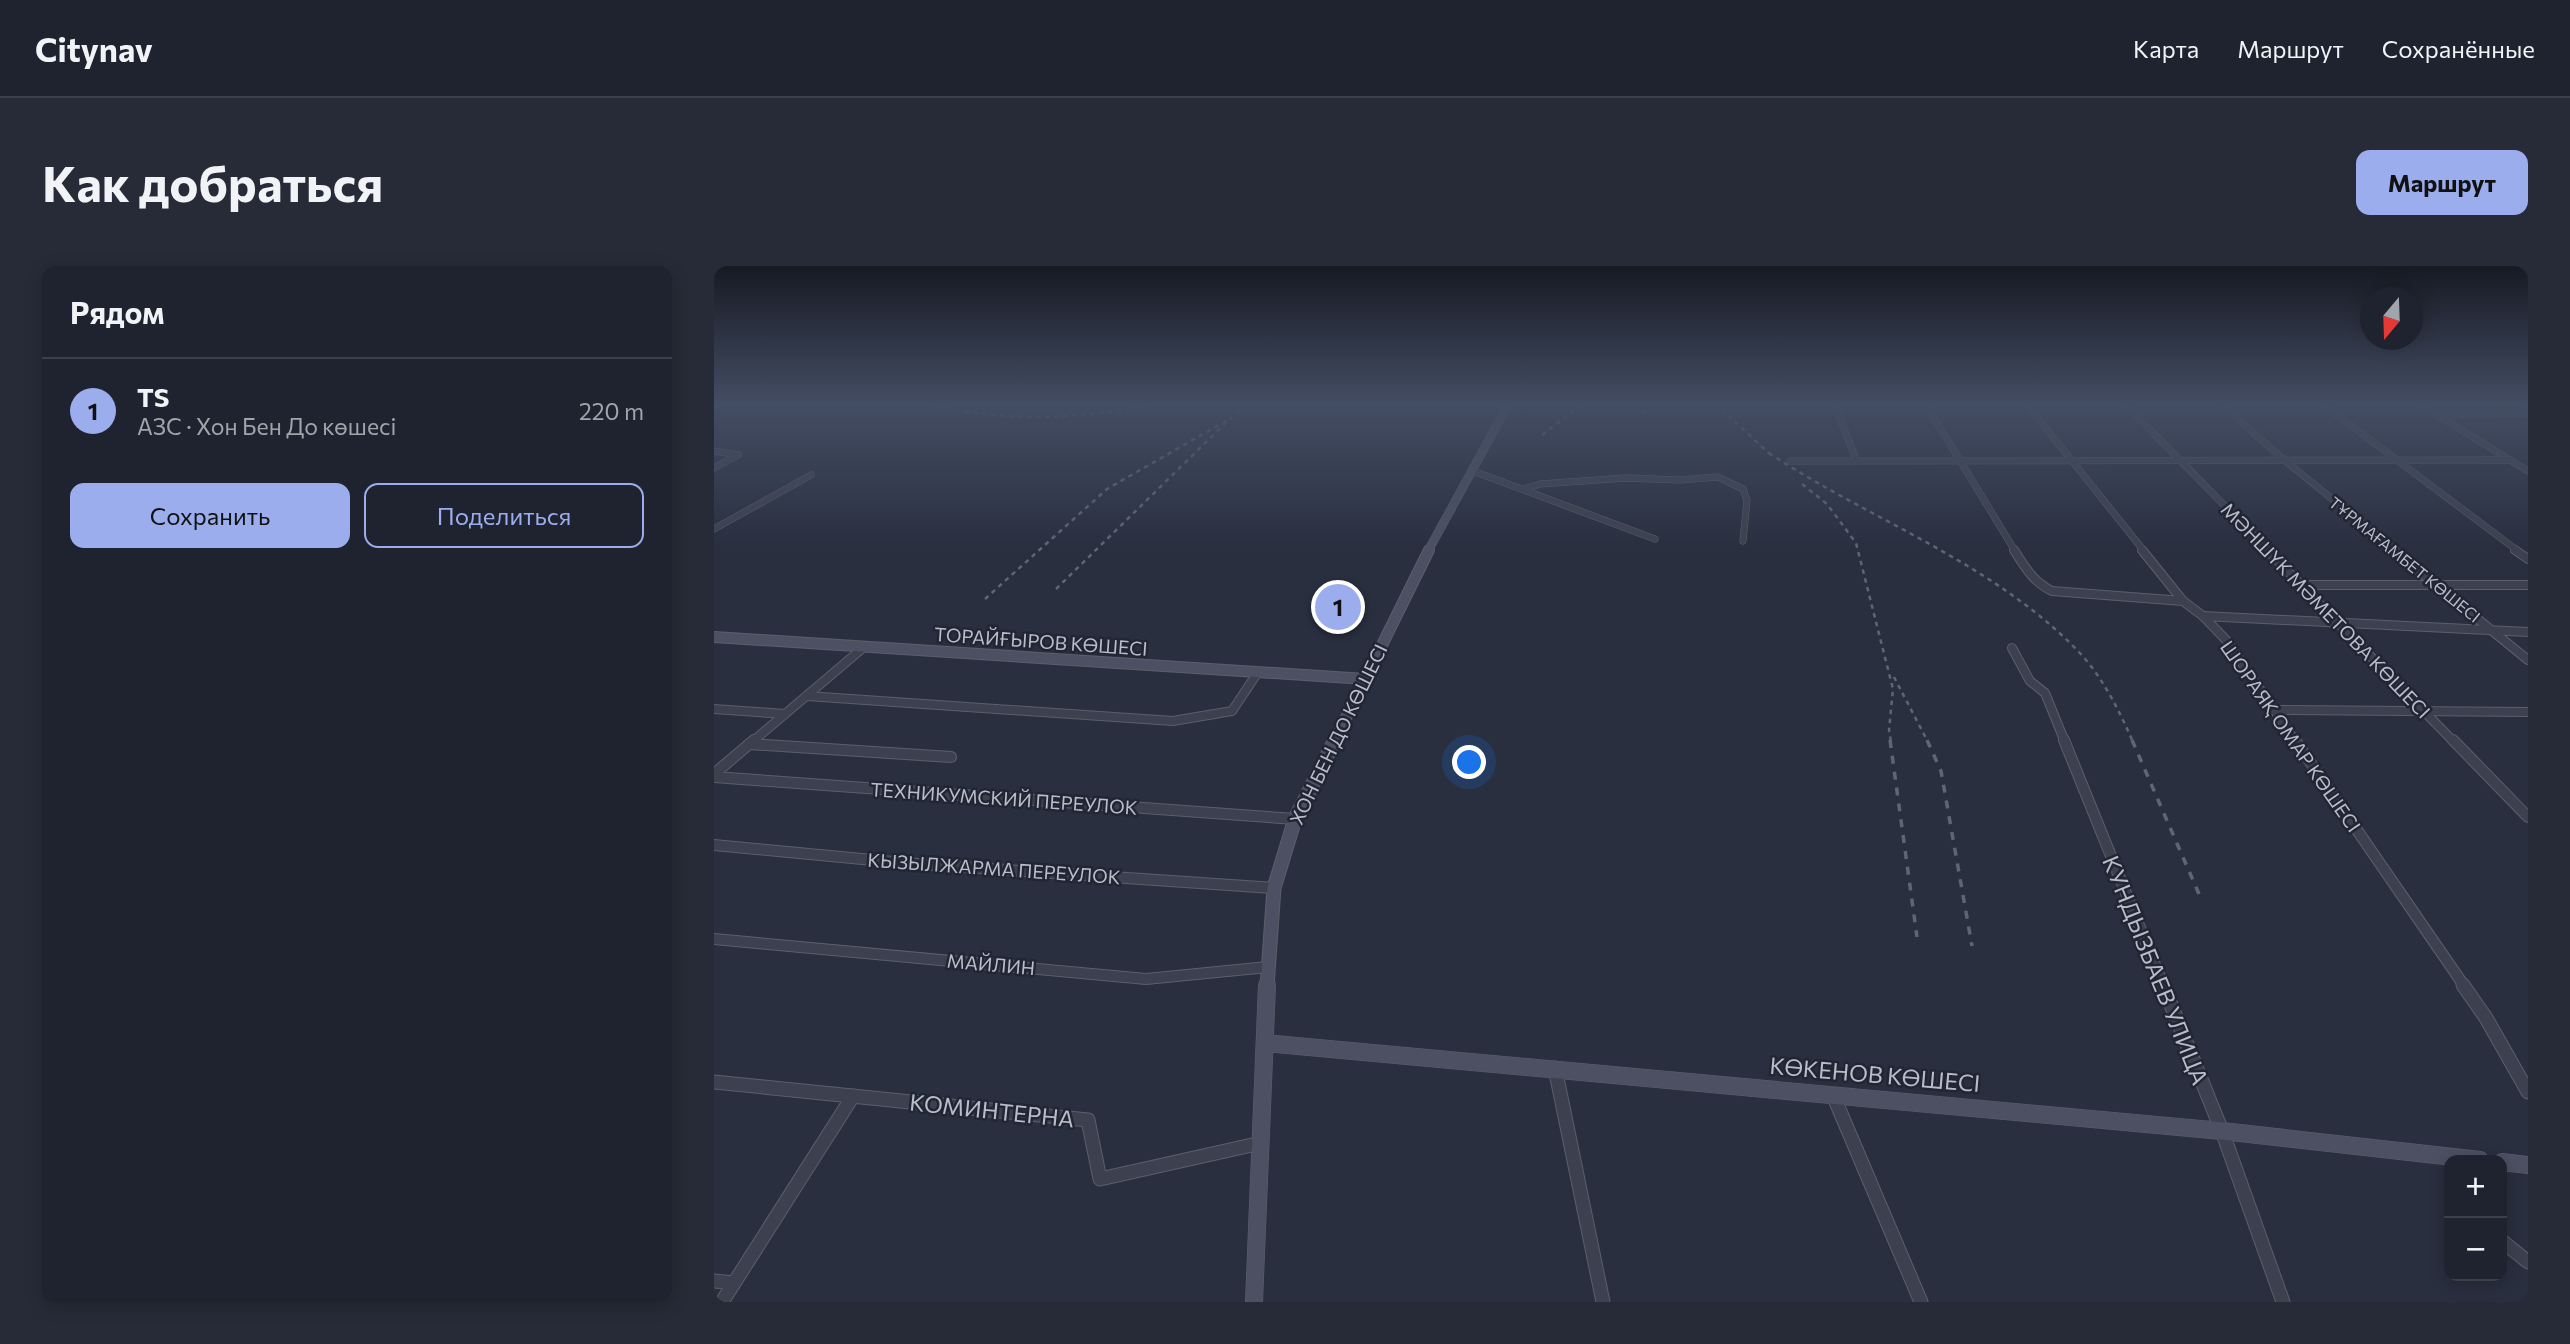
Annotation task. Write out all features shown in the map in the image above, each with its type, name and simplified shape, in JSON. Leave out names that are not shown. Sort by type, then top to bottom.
[{"type":"street","points":[[714,468],[738,455],[716,451]]},
{"type":"street","name":"ХОН БЕН ДО КӨШЕСІ","points":[[1254,1302],[1268,967],[1274,888],[1295,819],[1366,679],[1410,584],[1484,451]]},
{"type":"street","points":[[1853,451],[1856,459]]},
{"type":"street","points":[[1954,451],[2027,571],[2040,585],[2052,591],[2183,601]]},
{"type":"street","name":"ШОРАЯҚ ОМАР КӨШЕСІ","points":[[2067,451],[2183,601],[2227,640],[2486,1018],[2528,1092]]},
{"type":"street","name":"МӘНШҮК МӘМЕТОВА КӨШЕСІ","points":[[2171,451],[2528,817]]},
{"type":"street","name":"ТҰРМАҒАМБЕТ КӨШЕСІ","points":[[2274,451],[2528,660]]},
{"type":"street","points":[[2387,451],[2528,559]]},
{"type":"street","points":[[2496,451],[2528,471]]},
{"type":"street","points":[[1790,461],[2510,460]]},
{"type":"street","points":[[1474,471],[1631,533],[1655,539]]},
{"type":"street","points":[[714,529],[811,475]]},
{"type":"street","points":[[1524,489],[1540,484],[1626,478],[1679,480],[1718,477],[1743,489],[1747,500],[1742,541]]},
{"type":"street","points":[[2302,585],[2528,585]]},
{"type":"street","points":[[2203,616],[2528,632]]},
{"type":"street","name":"ТОРАЙҒЫРОВ КӨШЕСІ","points":[[714,638],[1366,679]]},
{"type":"street","points":[[714,775],[864,647]]},
{"type":"street","name":"КУНДЫЗБАЕВ УЛИЦА","points":[[2012,648],[2031,681],[2045,694],[2222,1131],[2283,1302]]},
{"type":"street","points":[[807,696],[1173,721],[1232,712],[1258,672]]},
{"type":"street","points":[[714,709],[785,714]]},
{"type":"street","points":[[2273,710],[2422,709],[2528,712]]},
{"type":"street","points":[[749,744],[951,757]]},
{"type":"street","name":"ТЕХНИКУМСКИЙ ПЕРЕУЛОК","points":[[714,775],[1295,819]]},
{"type":"street","name":"КЫЗЫЛЖАРМА ПЕРЕУЛОК","points":[[714,845],[904,863],[1274,888]]},
{"type":"street","name":"МАЙЛИН","points":[[714,939],[1146,979],[1268,967]]},
{"type":"street","name":"КӨКЕНОВ КӨШЕСІ","points":[[1265,1043],[2222,1131],[2444,1158]]},
{"type":"street","points":[[1555,1068],[1602,1302]]},
{"type":"street","name":"КОМИНТЕРНА","points":[[714,1082],[1088,1120],[1100,1179],[1261,1143]]},
{"type":"street","points":[[1833,1095],[1921,1302]]},
{"type":"street","points":[[722,1302],[853,1096]]},
{"type":"street","points":[[2507,1163],[2528,1165]]},
{"type":"street","points":[[2507,1245],[2528,1262]]},
{"type":"street","points":[[714,1281],[734,1283]]},
{"type":"railway","points":[[985,599],[1107,489],[1173,451]]},
{"type":"railway","points":[[1056,589],[1197,451]]},
{"type":"railway","points":[[1767,451],[1774,458]]},
{"type":"railway","points":[[1769,453],[1969,567],[2044,620],[2078,651],[2095,671],[2133,742]]},
{"type":"railway","points":[[1802,484],[1827,504],[1856,543],[1893,689],[1889,730],[1891,742]]},
{"type":"railway","points":[[1894,677],[1927,741]]},
{"type":"railway","points":[[1890,740],[1917,937]]},
{"type":"railway","points":[[2132,740],[2202,901]]},
{"type":"railway","points":[[1927,741],[1941,771],[1972,946]]},
{"type":"place","name":"TS","points":[[1338,607]]}]
